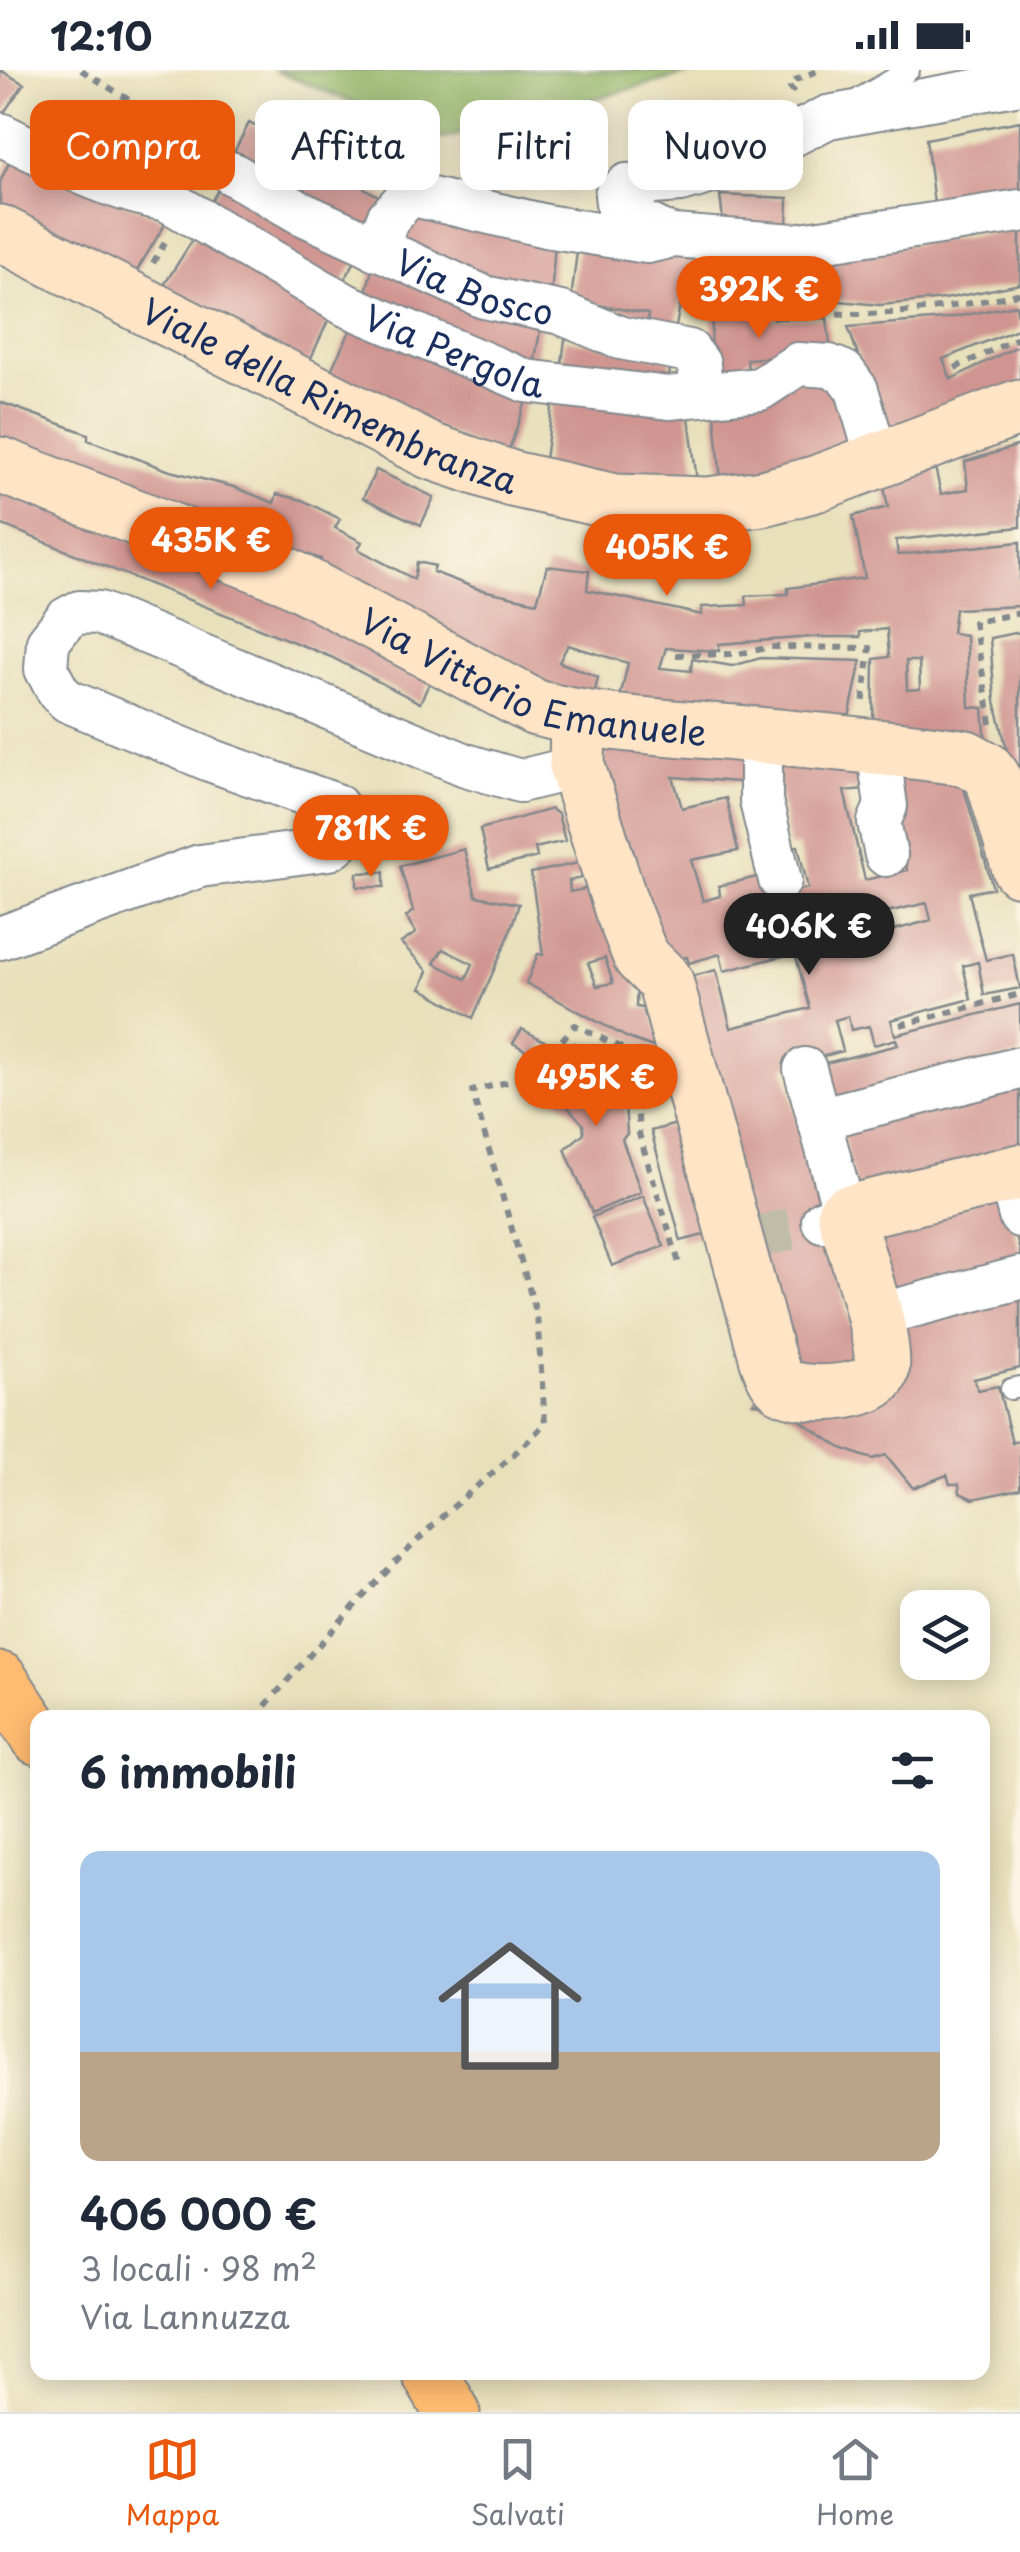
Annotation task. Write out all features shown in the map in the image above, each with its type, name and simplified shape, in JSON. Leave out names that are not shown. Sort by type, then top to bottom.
[{"type":"main road","name":"Viale della Rimembranza","points":[[0,232],[430,451],[512,478],[615,502],[706,505],[763,498],[878,461],[1020,407]]},
{"type":"main road","name":"Via Vittorio Emanuele","points":[[0,466],[288,576],[536,708],[578,743],[762,736],[966,758],[986,769]]},
{"type":"main road","points":[[578,743],[622,909],[641,957],[665,981],[743,1240],[768,1360],[778,1382],[793,1391],[851,1391],[880,1376],[874,1316],[834,1218],[1016,1187]]},
{"type":"main road","points":[[986,769],[993,778],[1020,869]]},
{"type":"main road","points":[[0,1680],[30,1725]]},
{"type":"main road","points":[[434,2380],[452,2412]]},
{"type":"street","points":[[673,236],[618,210],[616,195],[620,189],[627,185],[681,181],[732,166],[828,117],[1020,83]]},
{"type":"street","name":"Via Pergola","points":[[0,134],[105,183],[167,200],[346,305],[526,381],[669,398],[760,389],[798,364],[829,366],[844,372],[857,390],[878,461]]},
{"type":"street","name":"Via Bosco","points":[[235,174],[301,213],[484,296],[561,312],[621,338],[689,351]]},
{"type":"street","points":[[376,249],[388,218],[410,194],[546,226],[647,242],[673,236],[794,244],[1020,211]]},
{"type":"street","points":[[689,351],[699,364],[701,395]]},
{"type":"street","points":[[0,938],[200,866],[329,849],[346,830],[346,820],[336,805],[210,760],[68,701],[51,682],[46,656],[55,630],[78,612],[100,613],[466,765],[520,782],[578,743]]},
{"type":"street","points":[[762,736],[761,802],[780,880]]},
{"type":"street","points":[[869,747],[886,806],[879,822],[886,855]]},
{"type":"street","points":[[818,1119],[1020,1068]]},
{"type":"street","points":[[805,1069],[818,1119],[834,1218]]},
{"type":"street","points":[[874,1316],[1020,1278]]},
{"type":"lane","points":[[828,117],[909,70]]},
{"type":"path","points":[[81,70],[129,100]]},
{"type":"path","points":[[689,351],[694,304],[705,298],[755,293],[843,314],[944,308],[1017,294],[1020,300]]},
{"type":"path","points":[[955,368],[1020,337]]},
{"type":"path","points":[[986,769],[994,743],[974,622],[1020,613]]},
{"type":"path","points":[[676,654],[738,654],[772,647],[870,648],[869,747]]},
{"type":"path","points":[[900,1025],[1020,994]]},
{"type":"path","points":[[261,1710],[429,1528],[520,1450],[545,1423],[538,1316],[472,1091],[531,1076],[574,1025],[648,1062],[644,1045]]},
{"type":"path","points":[[650,1072],[651,1083],[637,1103],[638,1134],[678,1263]]},
{"type":"green space","points":[[273,70],[702,70],[589,100],[460,100],[460,134],[443,139],[440,100],[347,100]]},
{"type":"building","points":[[0,70],[24,84],[0,118]]},
{"type":"building","points":[[1020,121],[1020,199],[935,212],[926,139]]},
{"type":"building","points":[[249,123],[255,126],[255,172],[235,162],[235,150]]},
{"type":"building","points":[[13,154],[30,161],[30,190],[96,190],[167,221],[133,277],[0,212],[0,182]]},
{"type":"building","points":[[235,188],[357,258],[339,289],[204,214],[218,190]]},
{"type":"building","points":[[305,190],[368,190],[385,200],[369,234],[300,199]]},
{"type":"building","points":[[720,195],[788,198],[787,231],[724,228]]},
{"type":"building","points":[[402,211],[555,241],[551,300],[392,248]]},
{"type":"building","points":[[1020,229],[1020,284],[945,299],[880,305],[829,300],[818,257]]},
{"type":"building","points":[[197,233],[332,312],[305,371],[164,285]]},
{"type":"building","points":[[578,243],[787,259],[785,284],[684,284],[673,342],[646,337],[648,314],[571,300]]},
{"type":"building","points":[[373,266],[542,320],[533,370],[363,302]]},
{"type":"building","points":[[1016,305],[1020,328],[943,359],[951,379],[1020,345],[1020,386],[889,441],[848,327],[944,319]]},
{"type":"building","points":[[713,306],[757,307],[775,319],[827,318],[831,354],[747,359],[749,386],[709,387]]},
{"type":"building","points":[[355,321],[530,390],[506,458],[326,380]]},
{"type":"building","points":[[565,339],[671,359],[668,388],[561,372]]},
{"type":"building","points":[[795,378],[834,387],[855,454],[721,481],[714,405]]},
{"type":"building","points":[[553,400],[688,409],[697,481],[543,475]]},
{"type":"building","points":[[0,402],[88,434],[88,440],[170,471],[234,487],[274,503],[277,494],[302,500],[340,519],[335,528],[362,542],[358,549],[414,579],[417,562],[435,566],[433,572],[478,589],[537,602],[547,566],[589,571],[587,590],[702,615],[702,607],[747,605],[746,596],[788,594],[788,588],[865,578],[853,516],[888,507],[883,483],[932,454],[941,494],[968,489],[965,462],[1020,445],[1020,527],[896,540],[898,555],[1020,542],[1020,606],[955,609],[952,633],[966,635],[969,707],[983,708],[986,745],[873,731],[874,659],[889,657],[887,629],[860,632],[860,637],[719,644],[719,651],[666,648],[660,668],[691,671],[692,659],[732,666],[761,658],[861,661],[846,731],[617,711],[628,663],[568,645],[559,662],[598,677],[592,704],[546,689],[317,568],[321,559],[0,449]],"holes":[[[906,661],[919,661],[920,689],[907,690]]]},
{"type":"building","points":[[376,470],[434,497],[421,525],[363,498]]},
{"type":"building","points":[[0,487],[217,574],[435,671],[420,703],[331,657],[0,524]]},
{"type":"building","points":[[1020,632],[1020,802],[995,701],[990,638]]},
{"type":"building","points":[[604,737],[755,750],[750,783],[673,777],[682,808],[726,798],[738,851],[691,860],[703,901],[720,896],[719,886],[765,875],[771,896],[808,888],[798,846],[789,847],[772,750],[871,757],[874,788],[844,791],[865,880],[907,870],[890,766],[959,772],[993,888],[969,893],[986,960],[1013,954],[1020,988],[984,995],[978,962],[963,966],[971,999],[891,1020],[895,1035],[1020,1004],[1020,1055],[832,1102],[822,1064],[898,1045],[896,1039],[874,1045],[869,1026],[851,1030],[848,1016],[835,1020],[843,1051],[784,1066],[850,1324],[871,1359],[789,1380],[685,978],[716,970],[731,1028],[810,1008],[796,957],[931,920],[927,903],[784,935],[791,954],[724,971],[720,954],[689,963],[687,957],[662,962],[606,838]]},
{"type":"building","points":[[551,809],[558,814],[565,841],[535,848],[537,857],[489,869],[480,829]]},
{"type":"building","points":[[464,849],[476,896],[519,904],[473,1018],[421,988],[428,971],[401,943],[416,933],[406,917],[413,911],[400,866]],"holes":[[[443,949],[473,964],[466,979],[434,963]]]},
{"type":"building","points":[[597,859],[600,873],[569,881],[570,892],[603,885],[637,979],[636,1007],[651,1009],[664,1051],[628,1038],[526,983],[538,954],[543,955],[531,873]],"holes":[[[605,958],[613,983],[597,986],[588,963]]]},
{"type":"building","points":[[384,872],[384,887],[357,887],[357,873]]},
{"type":"building","points":[[522,1029],[546,1042],[537,1057],[513,1043]]},
{"type":"building","points":[[574,1043],[624,1087],[627,1134],[622,1139],[641,1192],[592,1213],[565,1149],[584,1133],[583,1124],[542,1086]]},
{"type":"building","points":[[1020,1081],[1020,1156],[858,1199],[842,1130]]},
{"type":"building","points":[[684,1122],[715,1232],[681,1241],[651,1131]]},
{"type":"building","points":[[1004,1193],[1020,1264],[882,1303],[862,1233]]},
{"type":"building","points":[[643,1196],[664,1246],[612,1266],[592,1217]]},
{"type":"building","points":[[1020,1293],[1020,1368],[974,1379],[978,1390],[998,1386],[1012,1443],[1020,1440],[1020,1489],[973,1499],[960,1493],[959,1484],[950,1484],[947,1475],[913,1488],[886,1455],[873,1459],[839,1447],[776,1404],[753,1403],[764,1386],[853,1407],[884,1330]]},
{"type":"tunnel","points":[[750,1239],[823,1221]]}]
